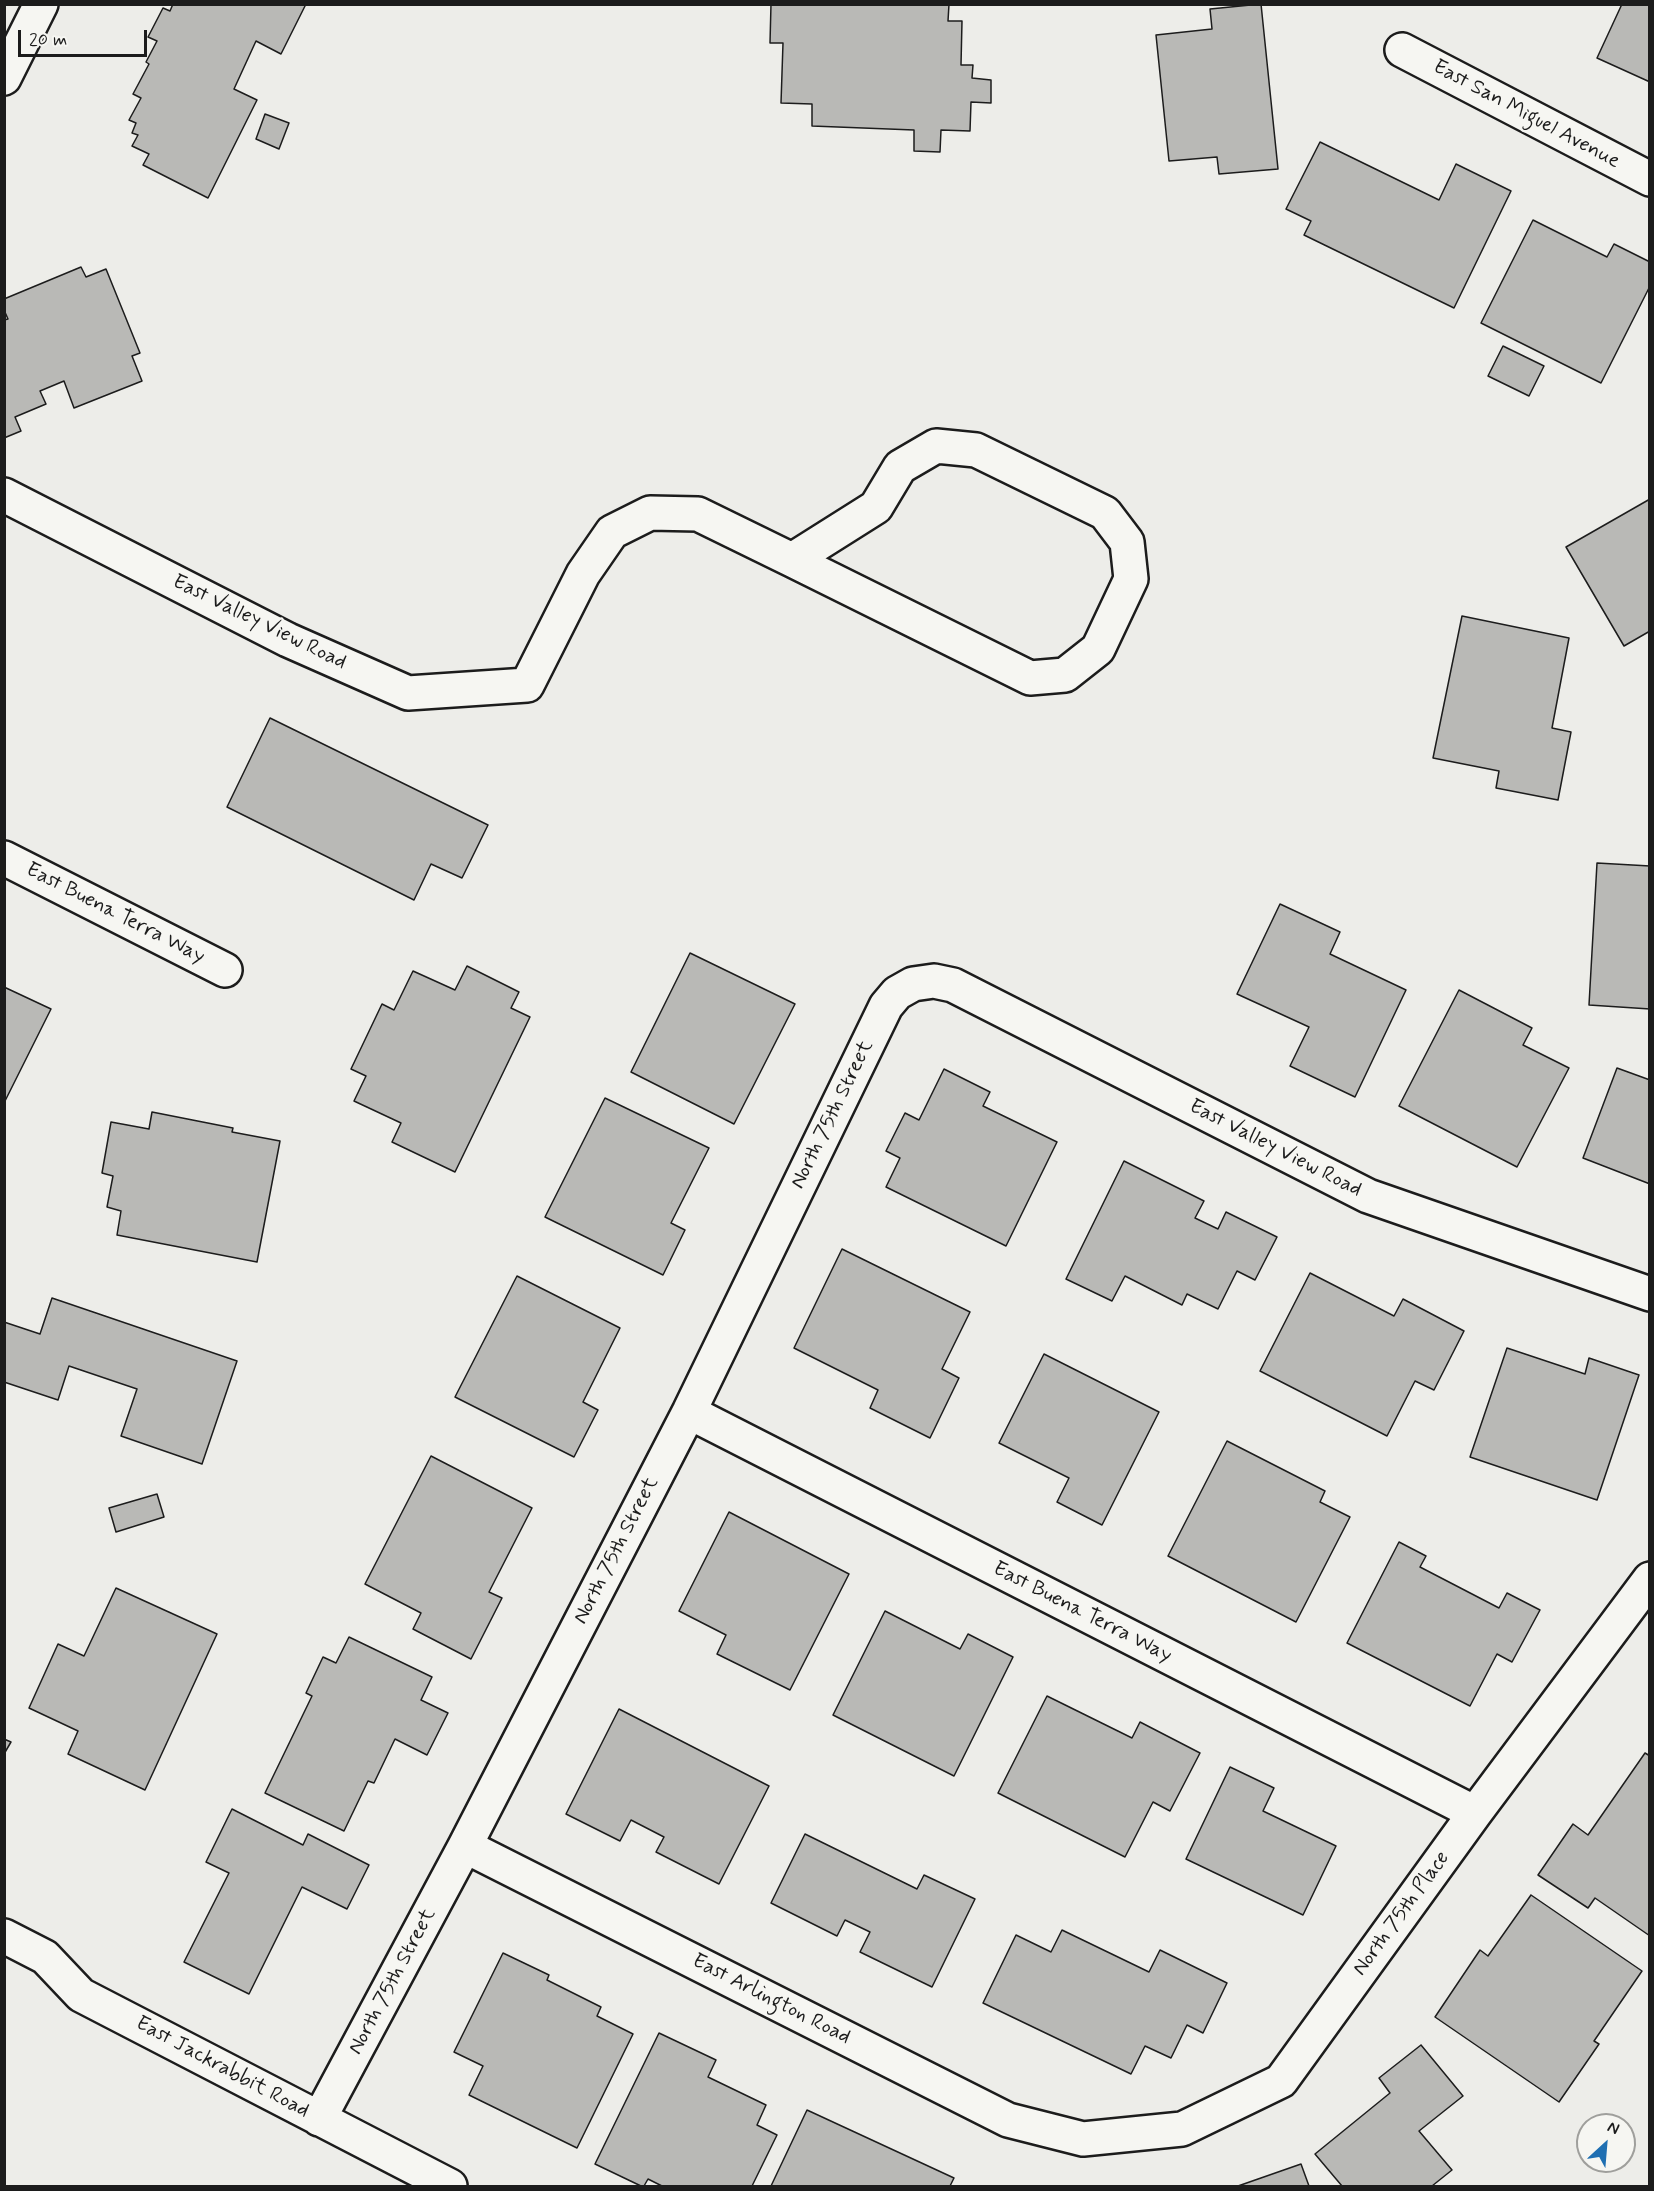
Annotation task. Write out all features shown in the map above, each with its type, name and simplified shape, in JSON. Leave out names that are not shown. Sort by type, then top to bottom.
[{"type":"street","points":[[4,78],[41,4]]},
{"type":"street","name":"East San Miguel Avenue","points":[[1402,50],[1650,179]]},
{"type":"street","points":[[936,446],[975,450],[1105,513],[1127,542],[1131,579],[1098,649],[1065,675],[1030,678],[792,560],[876,507],[900,467],[936,446]]},
{"type":"street","name":"East Valley View Road","points":[[4,495],[288,640],[408,693],[527,685],[583,574],[612,532],[650,513],[699,514],[792,560]]},
{"type":"street","name":"East Buena Terra Way","points":[[4,858],[225,970]]},
{"type":"street","name":"East Valley View Road","points":[[913,984],[933,981],[953,985],[1368,1196],[1650,1294]]},
{"type":"street","name":"North 75th Street","points":[[319,2119],[465,1846],[689,1412],[886,1006],[897,993],[913,984]]},
{"type":"street","name":"East Buena Terra Way","points":[[689,1412],[1475,1813]]},
{"type":"street","name":"North 75th Place","points":[[1083,2139],[1182,2129],[1281,2081],[1475,1813],[1650,1579]]},
{"type":"street","name":"East Arlington Road","points":[[465,1846],[1008,2120],[1083,2139]]},
{"type":"street","name":"East Jackrabbit Road","points":[[4,1936],[45,1957],[81,1995],[450,2187]]},
{"type":"building","points":[[173,4],[306,4],[281,54],[256,41],[234,89],[257,100],[208,198],[143,165],[149,154],[132,146],[138,135],[132,133],[136,123],[129,120],[141,98],[133,94],[149,64],[146,62],[157,41],[148,37],[163,8],[170,11]]},
{"type":"building","points":[[771,4],[949,4],[948,21],[962,21],[961,65],[973,65],[972,78],[991,80],[991,103],[971,102],[970,131],[941,130],[940,152],[914,151],[914,130],[812,126],[812,104],[781,103],[783,43],[770,43]]},
{"type":"building","points":[[1261,4],[1278,169],[1219,174],[1217,157],[1169,161],[1156,35],[1212,29],[1210,9]]},
{"type":"building","points":[[1622,4],[1650,4],[1650,82],[1597,58]]},
{"type":"building","points":[[265,114],[289,123],[279,149],[256,139]]},
{"type":"building","points":[[1320,142],[1439,200],[1456,164],[1511,191],[1454,308],[1304,235],[1311,221],[1286,209]]},
{"type":"building","points":[[1533,220],[1607,257],[1614,244],[1650,262],[1650,286],[1601,383],[1481,323]]},
{"type":"building","points":[[81,267],[86,277],[106,269],[140,353],[132,356],[142,381],[74,408],[64,381],[40,391],[46,404],[15,417],[21,431],[4,438],[4,320],[8,319],[4,310],[4,299]]},
{"type":"building","points":[[1503,346],[1544,366],[1529,396],[1488,376]]},
{"type":"building","points":[[1650,499],[1650,631],[1624,646],[1566,547]]},
{"type":"building","points":[[1462,616],[1569,638],[1552,728],[1571,732],[1558,800],[1496,788],[1499,771],[1433,758]]},
{"type":"building","points":[[270,718],[488,825],[462,878],[431,864],[414,900],[227,807]]},
{"type":"building","points":[[1597,863],[1650,866],[1650,1009],[1589,1005]]},
{"type":"building","points":[[1280,904],[1340,932],[1330,954],[1406,990],[1355,1097],[1290,1066],[1309,1027],[1237,994]]},
{"type":"building","points":[[690,953],[795,1004],[734,1124],[631,1072]]},
{"type":"building","points":[[467,966],[519,992],[511,1008],[530,1017],[455,1172],[392,1142],[401,1123],[354,1101],[366,1076],[351,1069],[382,1004],[394,1010],[413,971],[455,990]]},
{"type":"building","points":[[4,987],[51,1009],[4,1103]]},
{"type":"building","points":[[1459,990],[1532,1028],[1523,1045],[1569,1068],[1517,1167],[1399,1106]]},
{"type":"building","points":[[1617,1068],[1650,1080],[1650,1184],[1583,1158]]},
{"type":"building","points":[[944,1069],[990,1092],[983,1106],[1057,1142],[1006,1246],[886,1187],[900,1158],[886,1151],[905,1113],[919,1120]]},
{"type":"building","points":[[605,1098],[709,1148],[671,1223],[685,1230],[663,1275],[545,1217]]},
{"type":"building","points":[[152,1112],[233,1128],[232,1132],[280,1141],[257,1262],[117,1235],[121,1211],[107,1207],[113,1176],[102,1173],[111,1122],[149,1129]]},
{"type":"building","points":[[1124,1161],[1204,1201],[1195,1218],[1218,1229],[1226,1212],[1277,1237],[1255,1280],[1237,1271],[1218,1309],[1187,1294],[1182,1305],[1125,1276],[1112,1301],[1066,1279]]},
{"type":"building","points":[[842,1249],[970,1312],[942,1369],[959,1378],[930,1438],[870,1408],[878,1390],[794,1348]]},
{"type":"building","points":[[1310,1273],[1394,1316],[1403,1299],[1464,1331],[1434,1390],[1415,1381],[1387,1436],[1260,1371]]},
{"type":"building","points":[[517,1276],[620,1328],[583,1402],[598,1410],[574,1457],[455,1397]]},
{"type":"building","points":[[52,1298],[237,1361],[202,1464],[121,1436],[137,1389],[69,1366],[58,1400],[4,1382],[4,1322],[40,1334]]},
{"type":"building","points":[[1507,1348],[1585,1374],[1589,1358],[1639,1375],[1597,1500],[1470,1457]]},
{"type":"building","points":[[1044,1354],[1159,1412],[1102,1525],[1057,1502],[1069,1478],[999,1443]]},
{"type":"building","points":[[1227,1441],[1325,1491],[1320,1502],[1350,1517],[1296,1622],[1168,1556]]},
{"type":"building","points":[[431,1456],[532,1508],[489,1592],[502,1598],[471,1659],[413,1629],[421,1613],[365,1584]]},
{"type":"building","points":[[157,1494],[164,1517],[116,1532],[109,1508]]},
{"type":"building","points":[[729,1512],[849,1574],[790,1690],[717,1654],[726,1635],[679,1611]]},
{"type":"building","points":[[1399,1542],[1426,1556],[1420,1567],[1499,1608],[1507,1593],[1540,1610],[1512,1662],[1497,1654],[1470,1706],[1347,1643]]},
{"type":"building","points":[[116,1588],[217,1634],[145,1790],[68,1754],[78,1731],[29,1708],[58,1644],[84,1656]]},
{"type":"building","points":[[885,1611],[960,1649],[968,1634],[1013,1657],[954,1776],[833,1715]]},
{"type":"building","points":[[349,1637],[432,1677],[421,1700],[448,1713],[427,1755],[395,1739],[374,1783],[368,1781],[344,1831],[265,1793],[312,1696],[306,1693],[323,1657],[336,1663]]},
{"type":"building","points":[[1047,1696],[1132,1738],[1140,1722],[1200,1753],[1170,1811],[1153,1802],[1125,1857],[998,1793]]},
{"type":"building","points":[[619,1709],[769,1786],[719,1884],[656,1852],[664,1837],[631,1820],[620,1841],[566,1814]]},
{"type":"building","points":[[4,1739],[11,1742],[4,1754]]},
{"type":"building","points":[[1645,1753],[1650,1756],[1650,1936],[1595,1898],[1588,1908],[1538,1875],[1573,1824],[1588,1835]]},
{"type":"building","points":[[1230,1767],[1274,1788],[1263,1811],[1336,1846],[1303,1915],[1186,1859]]},
{"type":"building","points":[[232,1809],[303,1845],[308,1834],[369,1865],[347,1909],[302,1887],[249,1994],[184,1962],[229,1873],[206,1862]]},
{"type":"building","points":[[805,1834],[917,1889],[924,1875],[975,1899],[932,1987],[860,1952],[870,1932],[845,1920],[837,1936],[771,1903]]},
{"type":"building","points":[[1531,1895],[1642,1971],[1594,2041],[1599,2044],[1559,2102],[1435,2017],[1480,1950],[1488,1956]]},
{"type":"building","points":[[1062,1930],[1149,1972],[1160,1950],[1227,1983],[1203,2033],[1187,2025],[1171,2058],[1145,2046],[1131,2074],[983,2003],[1016,1935],[1051,1952]]},
{"type":"building","points":[[503,1953],[549,1975],[547,1980],[601,2007],[597,2016],[633,2034],[577,2148],[469,2095],[483,2066],[454,2052]]},
{"type":"building","points":[[659,2033],[716,2060],[708,2077],[766,2105],[757,2125],[777,2135],[752,2186],[662,2186],[648,2179],[644,2186],[641,2186],[595,2164]]},
{"type":"building","points":[[1421,2045],[1463,2096],[1419,2131],[1452,2170],[1432,2186],[1342,2186],[1315,2154],[1390,2093],[1379,2078]]},
{"type":"building","points":[[807,2110],[954,2178],[950,2186],[771,2186]]},
{"type":"building","points":[[1301,2164],[1309,2186],[1238,2186]]}]
